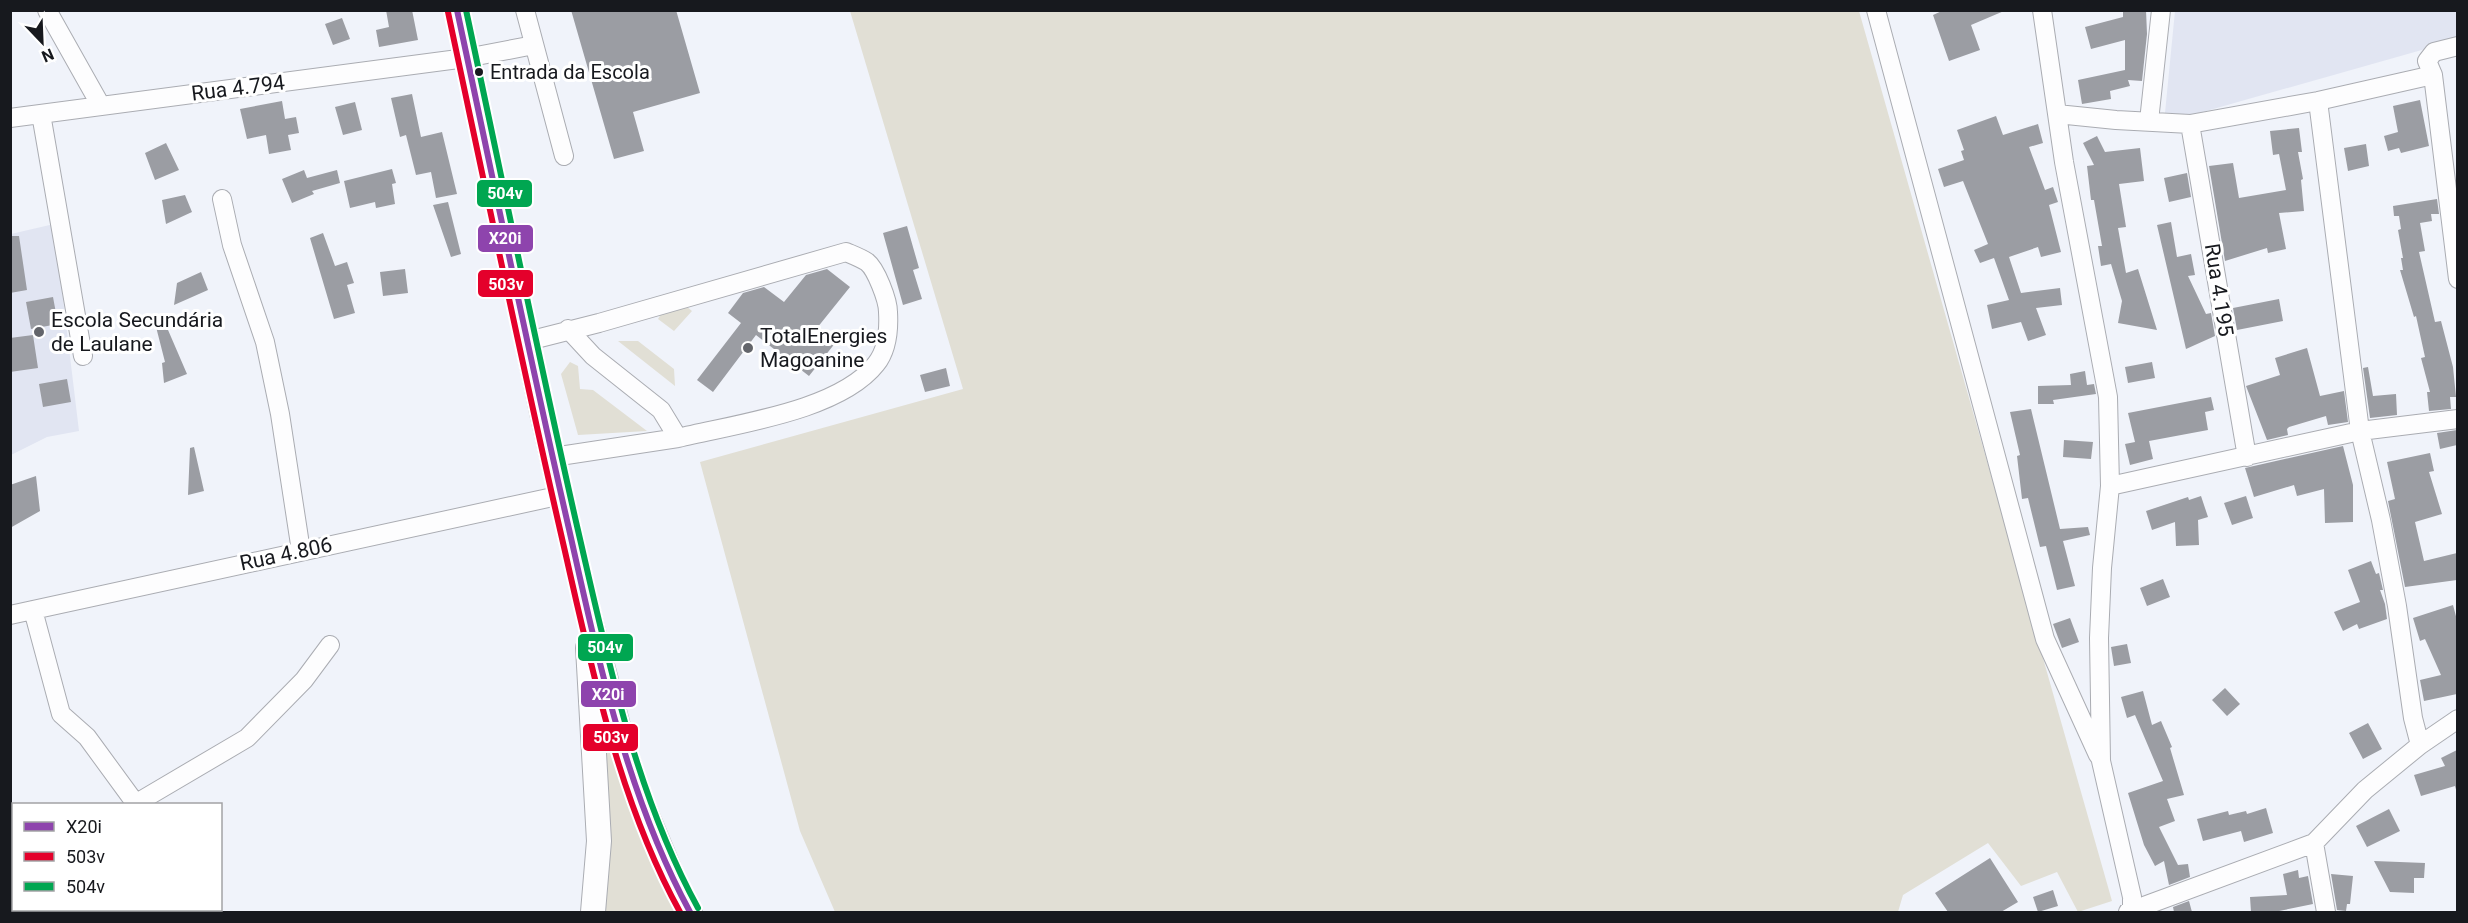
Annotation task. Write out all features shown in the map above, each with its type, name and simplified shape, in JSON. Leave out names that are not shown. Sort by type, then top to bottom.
[{"type":"main road","points":[[457,10],[586,604],[638,794],[678,890],[690,912]]},
{"type":"main road","points":[[586,604],[599,841],[593,912]]},
{"type":"street","points":[[47,10],[100,106]]},
{"type":"street","points":[[525,10],[564,156]]},
{"type":"street","points":[[1876,10],[2045,639],[2101,761],[2132,897],[2130,912],[2314,843],[2365,790],[2457,719]]},
{"type":"street","points":[[2042,10],[2057,114],[2108,397],[2110,486],[2102,568],[2099,638],[2101,761]]},
{"type":"street","points":[[2149,121],[2161,10]]},
{"type":"street","name":"Rua 4.794","points":[[10,118],[466,58],[534,45]]},
{"type":"street","points":[[2457,46],[2431,55],[2427,61],[2433,75],[2457,279]]},
{"type":"street","points":[[2057,114],[2190,124],[2318,101],[2433,75]]},
{"type":"street","points":[[2318,101],[2360,431],[2381,520],[2420,746]]},
{"type":"street","points":[[41,114],[83,356]]},
{"type":"street","name":"Rua 4.195","points":[[2190,124],[2247,457]]},
{"type":"street","points":[[222,199],[232,245],[265,342],[280,414],[301,551]]},
{"type":"street","points":[[528,341],[846,252],[868,263],[878,279],[888,306],[889,334],[877,363],[859,380],[834,396],[796,409],[678,438],[553,457]]},
{"type":"street","points":[[568,330],[593,356],[661,410],[678,438]]},
{"type":"street","points":[[2110,486],[2360,431],[2457,419]]},
{"type":"street","name":"Rua 4.806","points":[[10,615],[562,495]]},
{"type":"street","points":[[33,610],[61,714],[87,737],[135,803]]},
{"type":"street","points":[[138,803],[248,738],[304,680],[330,645]]},
{"type":"street","points":[[2314,843],[2325,912]]},
{"type":"shaded area","points":[[850,11],[1859,11],[2112,901],[2078,912],[2057,872],[2021,886],[1988,843],[1903,895],[1898,912],[835,912],[800,831],[700,462],[963,389]]},
{"type":"shaded area","points":[[2175,11],[2457,11],[2457,40],[2164,123]]},
{"type":"shaded area","name":"Escola Secundária de Laulane","points":[[54,224],[79,431],[47,437],[11,455],[11,234]]},
{"type":"shaded area","points":[[686,306],[692,311],[674,331],[658,319],[661,314]]},
{"type":"shaded area","points":[[618,341],[638,341],[674,369],[675,386]]},
{"type":"shaded area","points":[[570,362],[578,366],[580,389],[593,390],[647,431],[578,435],[561,374]]},
{"type":"shaded area","points":[[586,604],[629,803],[645,850],[675,912],[603,912]]},
{"type":"shaded area","points":[[109,911],[165,911],[156,912]]},
{"type":"building","points":[[386,10],[412,10],[418,40],[379,47],[376,30],[389,27]]},
{"type":"building","points":[[571,10],[676,10],[700,93],[633,112],[644,151],[614,159]]},
{"type":"building","points":[[1944,10],[2004,11],[1971,25],[1980,50],[1949,61],[1933,15]]},
{"type":"building","points":[[2123,10],[2146,10],[2147,34],[2142,81],[2128,80],[2130,86],[2110,91],[2111,99],[2082,104],[2078,80],[2125,70],[2125,40],[2091,49],[2085,27],[2123,17]]},
{"type":"building","points":[[342,18],[350,39],[333,45],[325,24]]},
{"type":"building","points":[[412,94],[421,137],[442,132],[457,194],[436,198],[431,172],[416,175],[406,135],[400,137],[391,98]]},
{"type":"building","points":[[2420,100],[2429,146],[2401,153],[2399,148],[2388,151],[2384,136],[2398,132],[2393,106]]},
{"type":"building","points":[[282,101],[285,119],[296,117],[299,133],[288,135],[291,150],[269,154],[266,135],[247,139],[240,109]]},
{"type":"building","points":[[355,102],[362,130],[343,135],[335,107]]},
{"type":"building","points":[[1996,116],[2003,135],[2038,124],[2043,143],[2029,147],[2045,190],[2053,187],[2058,202],[2049,205],[2061,252],[2041,257],[2038,247],[2009,257],[2021,293],[2060,288],[2062,305],[2036,308],[2046,335],[2028,341],[2021,322],[1992,329],[1987,305],[2009,300],[1994,258],[1980,263],[1974,250],[1988,244],[1963,181],[1944,187],[1938,169],[1964,160],[1961,151],[1964,150],[1957,130]]},
{"type":"building","points":[[2299,128],[2302,152],[2298,152],[2303,179],[2301,180],[2304,211],[2279,213],[2286,249],[2268,253],[2267,248],[2225,261],[2209,166],[2233,163],[2239,198],[2286,190],[2279,154],[2273,155],[2270,131]]},
{"type":"building","points":[[2097,136],[2105,152],[2140,148],[2144,181],[2119,184],[2126,227],[2118,228],[2126,273],[2138,269],[2157,330],[2118,323],[2122,301],[2111,264],[2101,266],[2098,246],[2102,246],[2094,200],[2091,200],[2087,166],[2094,165],[2083,143]]},
{"type":"building","points":[[166,143],[179,170],[155,180],[145,153]]},
{"type":"building","points":[[2366,144],[2369,166],[2348,171],[2344,148]]},
{"type":"building","points":[[392,169],[396,183],[392,184],[395,204],[376,208],[375,202],[350,208],[344,181]]},
{"type":"building","points":[[304,170],[307,178],[337,170],[340,183],[312,191],[314,194],[292,203],[282,179]]},
{"type":"building","points":[[2187,173],[2191,197],[2169,202],[2164,178]]},
{"type":"building","points":[[185,195],[192,212],[166,224],[162,200]]},
{"type":"building","points":[[2437,199],[2439,214],[2431,214],[2432,221],[2420,223],[2425,251],[2419,252],[2435,322],[2441,321],[2453,367],[2456,397],[2450,397],[2451,409],[2429,411],[2427,392],[2430,392],[2421,358],[2425,357],[2416,316],[2414,317],[2400,270],[2403,270],[2398,230],[2401,229],[2399,216],[2394,216],[2393,206]]},
{"type":"building","points":[[448,202],[461,254],[451,257],[433,205]]},
{"type":"building","points":[[2171,222],[2177,257],[2191,254],[2195,275],[2188,276],[2206,314],[2211,313],[2215,336],[2186,349],[2157,225]]},
{"type":"building","points":[[907,226],[919,268],[913,270],[922,299],[903,305],[883,233]]},
{"type":"building","points":[[323,233],[335,266],[347,262],[354,283],[347,285],[355,313],[334,319],[310,238]]},
{"type":"building","points":[[10,236],[19,236],[27,290],[10,293]]},
{"type":"building","points":[[405,269],[408,293],[383,296],[380,272]]},
{"type":"building","points":[[827,269],[850,287],[817,328],[836,342],[809,376],[756,335],[713,392],[697,380],[741,323],[728,313],[743,293],[764,287],[784,302],[806,275]]},
{"type":"building","points":[[201,272],[208,290],[174,305],[177,283]]},
{"type":"building","points":[[53,297],[58,324],[31,329],[26,302]]},
{"type":"building","points":[[2279,299],[2283,321],[2237,330],[2233,308]]},
{"type":"building","points":[[162,316],[187,374],[164,383],[162,363],[165,362],[154,319]]},
{"type":"building","points":[[33,335],[38,368],[10,372],[10,338]]},
{"type":"building","points":[[2307,348],[2320,396],[2344,391],[2348,422],[2328,425],[2326,416],[2289,427],[2288,435],[2267,440],[2246,386],[2280,375],[2275,358]]},
{"type":"building","points":[[2152,362],[2155,378],[2128,383],[2125,367]]},
{"type":"building","points":[[2368,367],[2373,396],[2396,394],[2397,415],[2370,418],[2363,368]]},
{"type":"building","points":[[946,368],[950,386],[925,392],[920,375]]},
{"type":"building","points":[[2085,371],[2087,385],[2094,384],[2096,394],[2053,400],[2054,404],[2038,404],[2038,386],[2071,385],[2070,374]]},
{"type":"building","points":[[67,379],[71,402],[43,407],[39,384]]},
{"type":"building","points":[[2211,397],[2214,410],[2205,412],[2208,430],[2149,441],[2153,459],[2130,465],[2125,444],[2135,442],[2128,413]]},
{"type":"building","points":[[2031,409],[2060,529],[2088,527],[2090,535],[2063,541],[2075,586],[2057,590],[2046,546],[2040,547],[2028,498],[2022,499],[2017,456],[2020,455],[2010,412]]},
{"type":"building","points":[[2457,430],[2457,445],[2440,449],[2437,433]]},
{"type":"building","points":[[2064,440],[2093,442],[2091,459],[2063,457]]},
{"type":"building","points":[[2343,446],[2353,485],[2353,522],[2325,523],[2324,489],[2297,496],[2294,485],[2254,497],[2245,468]]},
{"type":"building","points":[[194,447],[204,491],[188,495],[190,448]]},
{"type":"building","points":[[2430,453],[2434,471],[2429,472],[2442,514],[2415,522],[2424,561],[2457,553],[2457,580],[2405,587],[2388,501],[2395,499],[2387,462]]},
{"type":"building","points":[[36,476],[40,511],[10,528],[10,485]]},
{"type":"building","points":[[2201,496],[2208,517],[2198,520],[2199,545],[2176,546],[2175,522],[2152,530],[2146,511],[2188,497],[2189,500]]},
{"type":"building","points":[[2246,496],[2253,518],[2232,525],[2224,503]]},
{"type":"building","points":[[2371,561],[2376,574],[2379,573],[2383,590],[2380,590],[2387,619],[2359,629],[2357,624],[2343,631],[2334,612],[2360,602],[2348,570]]},
{"type":"building","points":[[2163,579],[2170,597],[2147,606],[2140,588]]},
{"type":"building","points":[[2453,605],[2457,620],[2457,694],[2424,701],[2420,680],[2441,675],[2425,639],[2420,641],[2413,618]]},
{"type":"building","points":[[2070,618],[2079,642],[2062,648],[2053,624]]},
{"type":"building","points":[[2127,644],[2131,663],[2114,666],[2111,647]]},
{"type":"building","points":[[2225,688],[2240,704],[2227,716],[2212,700]]},
{"type":"building","points":[[2143,691],[2152,725],[2161,721],[2172,747],[2170,748],[2184,795],[2167,799],[2175,821],[2159,827],[2178,865],[2188,864],[2190,877],[2169,885],[2164,861],[2155,866],[2144,845],[2128,793],[2163,781],[2135,715],[2127,718],[2121,697]]},
{"type":"building","points":[[2368,723],[2382,749],[2363,759],[2349,733]]},
{"type":"building","points":[[2457,750],[2457,793],[2455,786],[2421,796],[2414,775],[2445,766],[2441,758]]},
{"type":"building","points":[[2266,808],[2273,833],[2244,842],[2241,831],[2203,841],[2197,819],[2228,811],[2229,815],[2246,811],[2247,814]]},
{"type":"building","points":[[2389,809],[2400,831],[2367,847],[2356,826]]},
{"type":"building","points":[[1990,858],[2018,902],[2001,912],[1948,912],[1935,893]]},
{"type":"building","points":[[2374,861],[2425,863],[2424,878],[2414,878],[2414,893],[2390,892]]},
{"type":"building","points":[[2298,870],[2299,878],[2308,876],[2313,904],[2274,912],[2251,912],[2250,897],[2287,895],[2283,874]]},
{"type":"building","points":[[2331,874],[2353,876],[2350,904],[2347,904],[2346,911],[2337,910]]},
{"type":"building","points":[[2053,890],[2058,906],[2038,912],[2033,897]]},
{"type":"building","points":[[2189,901],[2192,912],[2174,912],[2173,907]]},
{"type":"transit line","name":"X20i","points":[[457,10],[540,399],[603,676],[616,725],[648,821],[690,912]]},
{"type":"transit line","name":"504v","points":[[466,10],[548,398],[612,673],[625,722],[656,817],[698,908]]},
{"type":"transit line","name":"503v","points":[[448,12],[532,404],[595,679],[622,776],[639,823],[680,912]]},
{"type":"place","name":"Entrada da Escola","points":[[479,72]]},
{"type":"place","name":"Escola Secundária de Laulane","points":[[39,332]]},
{"type":"place","name":"TotalEnergies Magoanine","points":[[748,348]]}]
